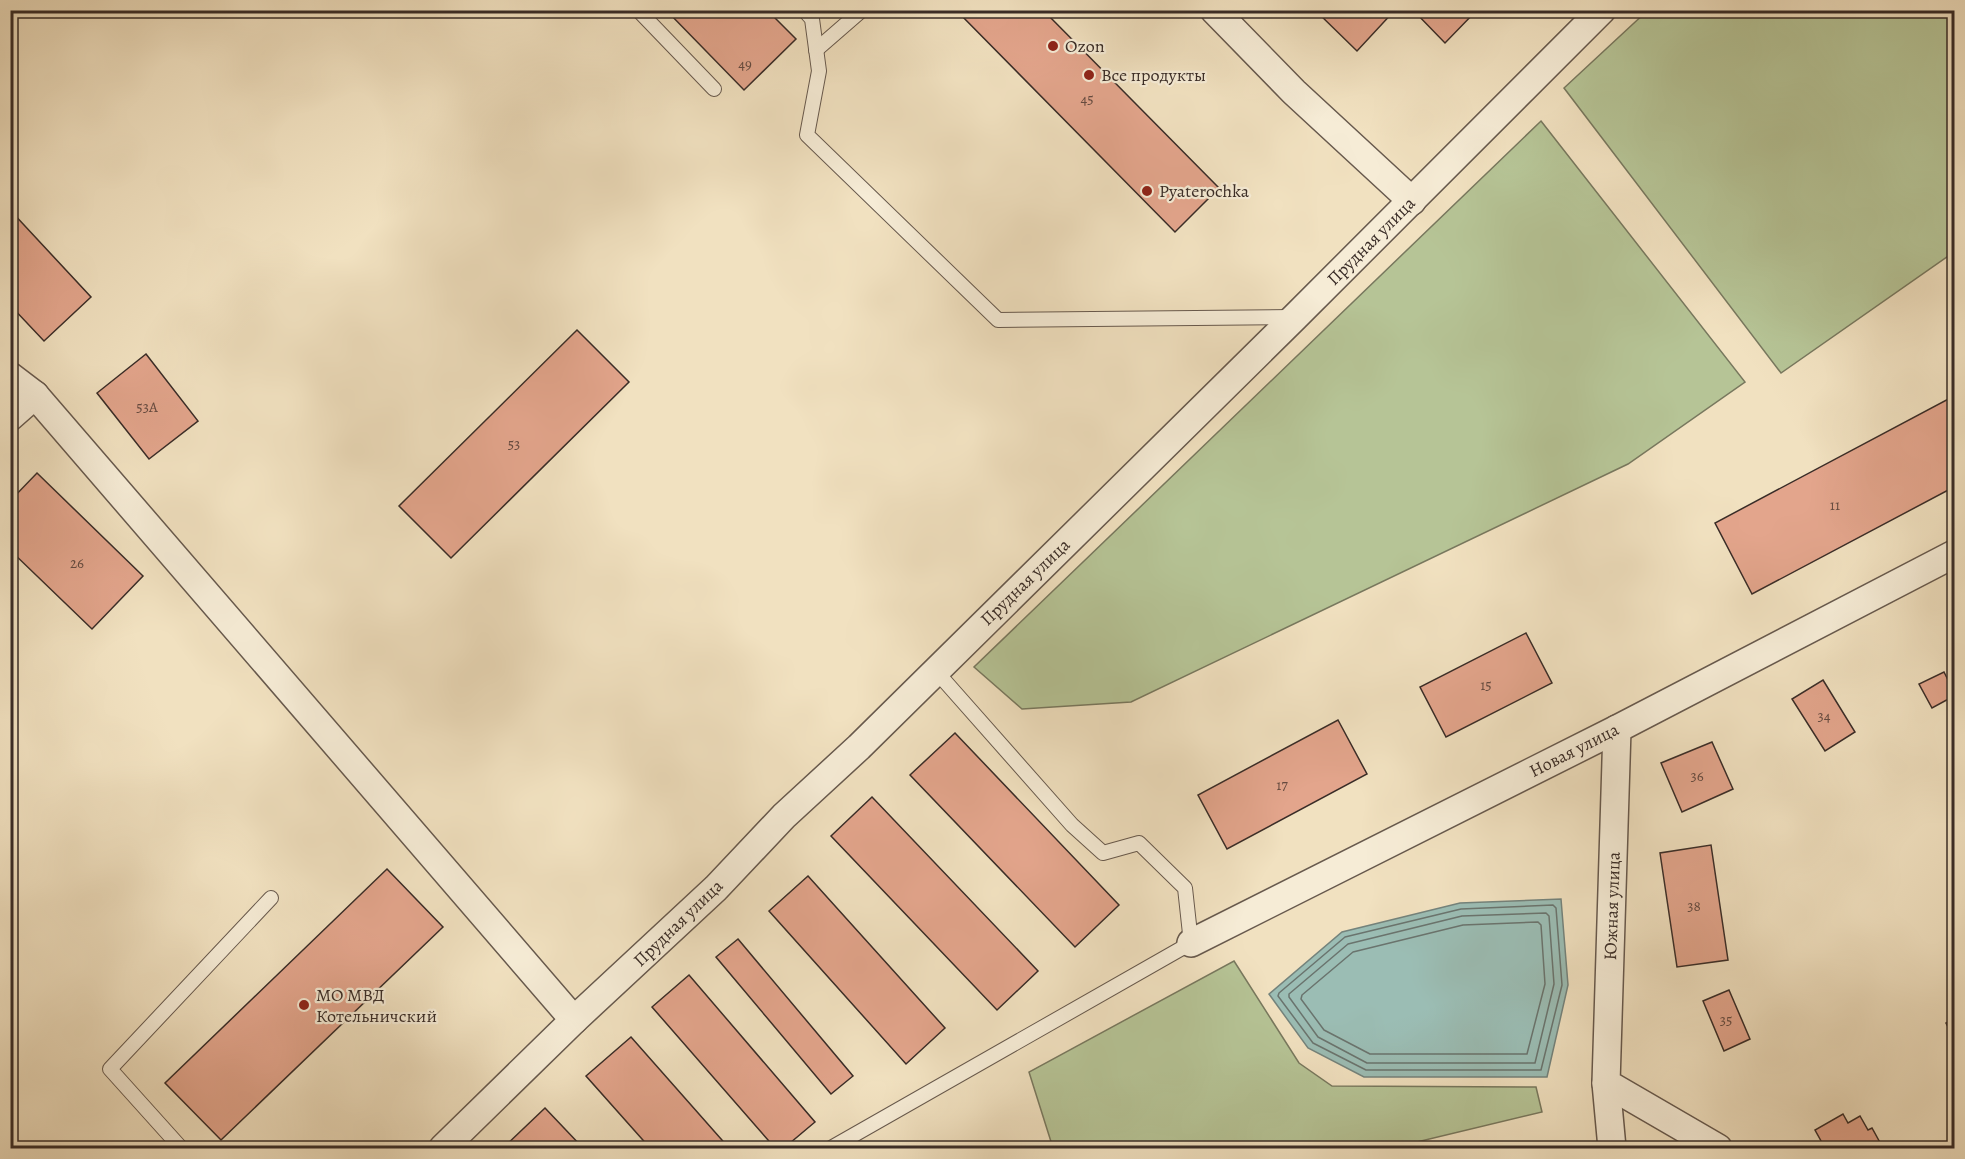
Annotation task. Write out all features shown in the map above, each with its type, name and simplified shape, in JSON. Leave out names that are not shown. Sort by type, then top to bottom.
[{"type":"street","points":[[1214,10],[1294,92],[1412,201]]},
{"type":"street","name":"Прудная улица","points":[[443,1149],[574,1020],[716,888],[784,816],[859,747],[1602,10]]},
{"type":"street","points":[[10,376],[35,395],[574,1020]]},
{"type":"street","points":[[10,417],[35,395]]},
{"type":"street","name":"Новая улица","points":[[1191,943],[1617,729],[1954,554]]},
{"type":"street","name":"Южная улица","points":[[1612,1149],[1606,1083],[1617,729]]},
{"type":"street","points":[[1606,1083],[1718,1149]]},
{"type":"lane","points":[[638,10],[714,89]]},
{"type":"lane","points":[[804,10],[812,19],[819,71],[807,135],[998,320],[1295,317]]},
{"type":"lane","points":[[816,50],[862,10]]},
{"type":"lane","points":[[831,1149],[1191,943],[1185,888],[1138,843],[1103,853],[1072,825],[935,670]]},
{"type":"lane","points":[[181,1149],[110,1069],[271,898]]},
{"type":"green space","points":[[1647,11],[1954,11],[1954,252],[1781,373],[1564,88]]},
{"type":"green space","points":[[1541,121],[1745,382],[1628,464],[1131,702],[1022,709],[974,667]]},
{"type":"green space","points":[[1234,961],[1299,1063],[1332,1086],[1536,1087],[1542,1112],[1392,1148],[1053,1148],[1029,1072]]},
{"type":"water","points":[[1561,899],[1568,985],[1547,1077],[1364,1077],[1308,1048],[1269,994],[1342,932],[1460,903]]},
{"type":"building","points":[[666,10],[767,10],[796,39],[744,90]]},
{"type":"building","points":[[956,10],[1043,10],[1219,188],[1175,232]]},
{"type":"building","points":[[1315,10],[1395,10],[1357,51]]},
{"type":"building","points":[[1413,10],[1477,10],[1445,43]]},
{"type":"building","points":[[11,211],[91,297],[44,341],[10,305]]},
{"type":"building","points":[[577,330],[629,382],[451,558],[399,506]]},
{"type":"building","points":[[146,354],[198,421],[149,459],[97,393]]},
{"type":"building","points":[[1954,396],[1954,487],[1752,594],[1715,523]]},
{"type":"building","points":[[37,473],[143,576],[92,629],[10,550],[10,501]]},
{"type":"building","points":[[1526,633],[1552,683],[1446,737],[1420,687]]},
{"type":"building","points":[[1944,672],[1954,696],[1932,708],[1919,684]]},
{"type":"building","points":[[1823,680],[1855,732],[1825,751],[1792,699]]},
{"type":"building","points":[[1338,720],[1367,774],[1227,849],[1198,795]]},
{"type":"building","points":[[955,733],[1119,905],[1075,947],[910,775]]},
{"type":"building","points":[[1712,742],[1733,789],[1682,812],[1661,763]]},
{"type":"building","points":[[872,797],[1038,971],[997,1010],[831,836]]},
{"type":"building","points":[[1711,845],[1728,960],[1677,967],[1660,853]]},
{"type":"building","name":"МО МВД Котельничский","points":[[387,869],[443,927],[221,1140],[165,1083]]},
{"type":"building","points":[[808,876],[945,1028],[906,1064],[769,911]]},
{"type":"building","points":[[738,939],[853,1076],[831,1094],[716,957]]},
{"type":"building","points":[[689,975],[815,1122],[784,1148],[775,1148],[652,1007]]},
{"type":"building","points":[[1729,990],[1750,1039],[1724,1051],[1703,1001]]},
{"type":"building","points":[[1954,1018],[1954,1039],[1946,1023]]},
{"type":"building","points":[[631,1037],[729,1148],[650,1148],[586,1076]]},
{"type":"building","points":[[545,1108],[583,1148],[503,1148]]},
{"type":"building","points":[[1843,1114],[1848,1123],[1860,1116],[1868,1130],[1872,1128],[1883,1148],[1825,1148],[1815,1130]]},
{"type":"place","name":"Ozon","points":[[1053,46]]},
{"type":"place","name":"Все продукты","points":[[1089,75]]},
{"type":"place","name":"Pyaterochka","points":[[1147,191]]},
{"type":"place","name":"МО МВД Котельничский","points":[[304,1005]]}]
